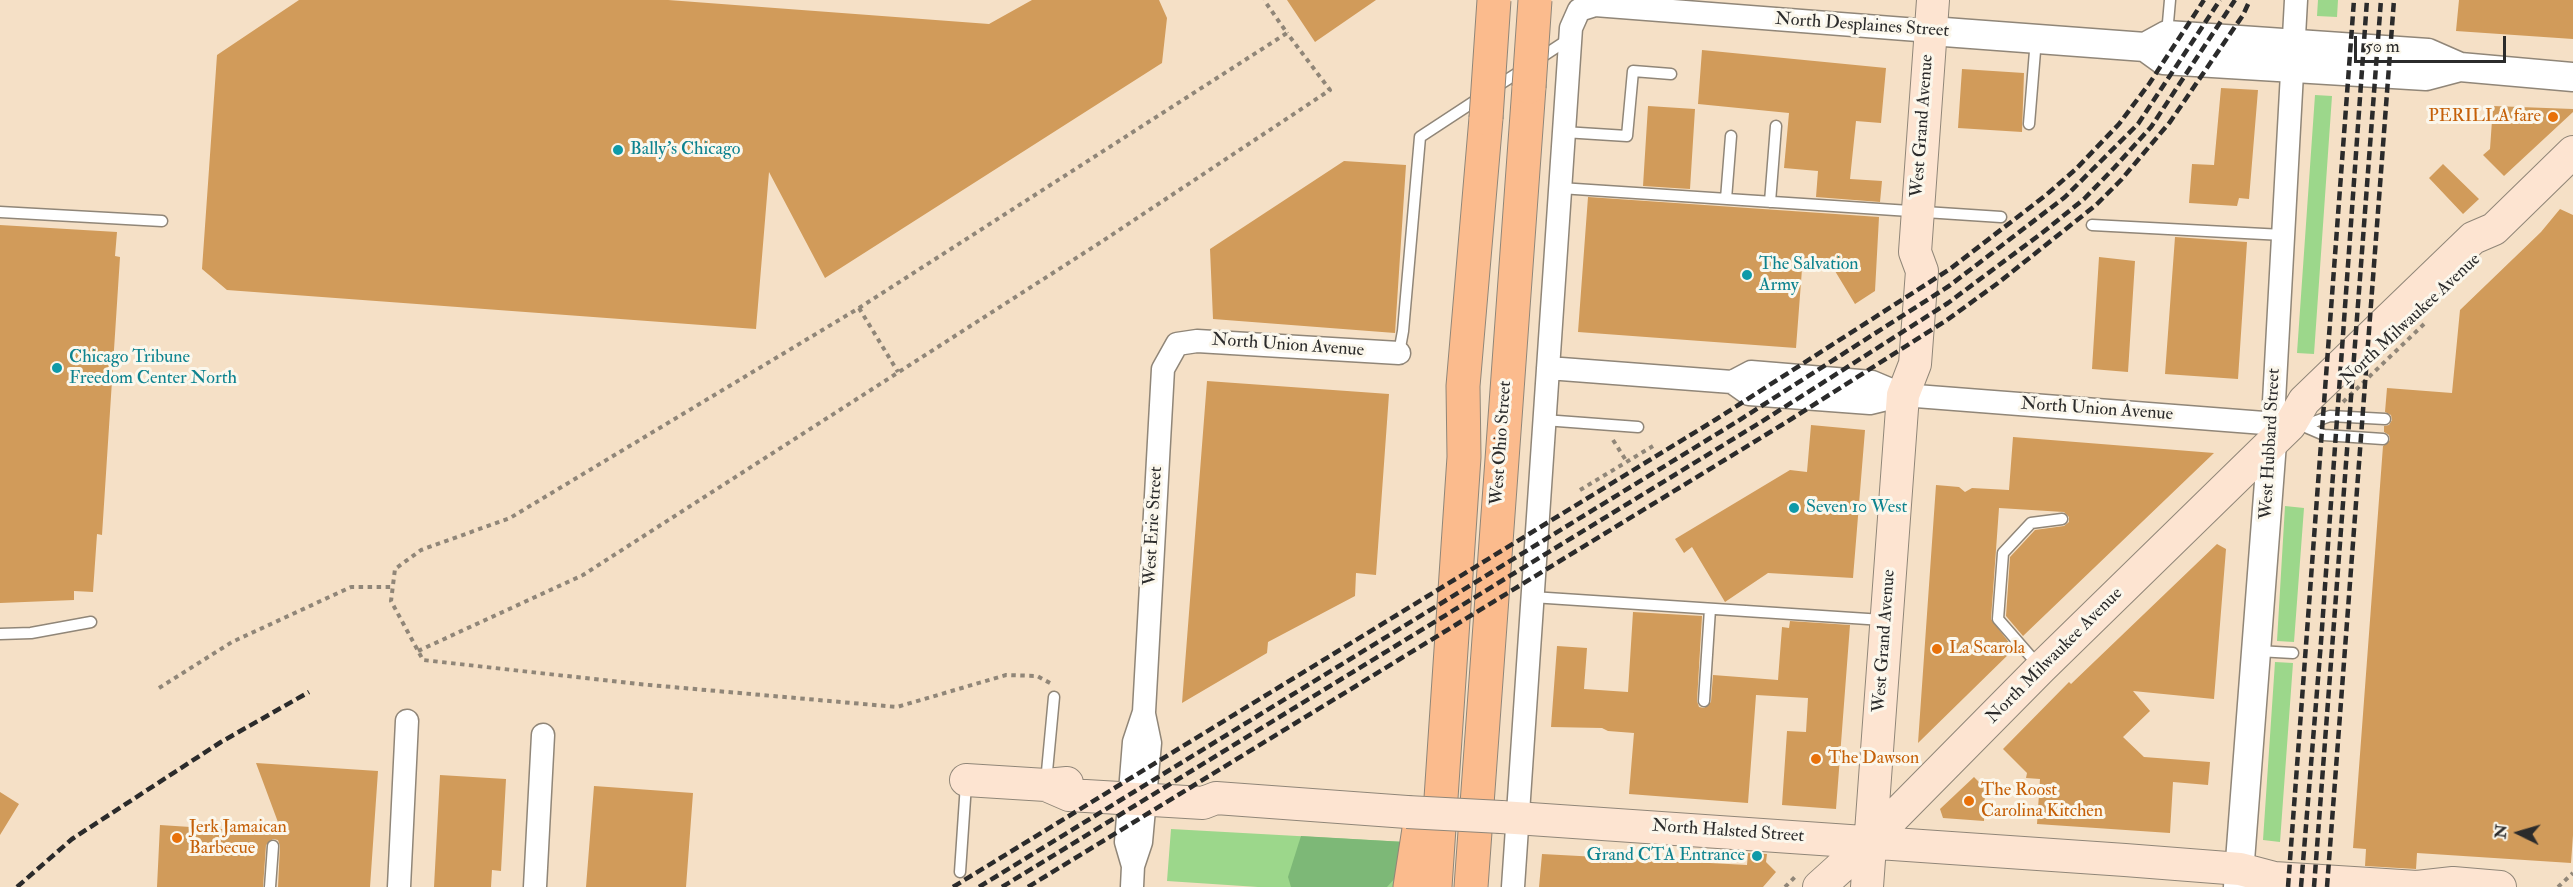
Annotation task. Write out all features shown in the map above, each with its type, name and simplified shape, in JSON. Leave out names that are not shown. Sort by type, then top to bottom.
[{"type":"highway","name":"West Ohio Street","points":[[1435,887],[1464,457],[1463,387],[1494,0]]},
{"type":"highway","name":"West Ohio Street","points":[[1471,887],[1535,0]]},
{"type":"highway","points":[[1410,887],[1417,851],[1429,716],[1447,457],[1463,387]]},
{"type":"main road","name":"West Grand Avenue","points":[[1867,887],[1904,395],[1915,364],[1916,352],[1922,271],[1915,252],[1933,0]]},
{"type":"main road","name":"North Milwaukee Avenue","points":[[1819,887],[1870,841],[2041,668],[2284,429],[2304,400],[2473,238],[2494,229],[2573,153]]},
{"type":"main road","name":"North Halsted Street","points":[[966,780],[1046,785],[1070,782],[1138,793],[1205,792],[1216,798],[1870,841],[2239,878],[2274,861],[2418,872],[2454,883],[2500,887]]},
{"type":"street","name":"West Hubbard Street","points":[[2239,878],[2256,651],[2284,429],[2283,235],[2296,0]]},
{"type":"street","name":"North Desplaines Street","points":[[1570,38],[1571,28],[1579,10],[1595,5],[2036,39],[2156,41],[2163,60],[2293,56],[2426,76],[2460,67],[2573,77]]},
{"type":"street","points":[[1513,887],[1509,818],[1532,597],[1570,38]]},
{"type":"street","name":"North Union Avenue","points":[[1177,344],[1202,341],[1399,353]]},
{"type":"street","name":"West Erie Street","points":[[1132,876],[1141,842],[1138,793],[1150,743],[1144,712],[1163,369],[1177,344]]},
{"type":"street","name":"North Union Avenue","points":[[1548,368],[1732,382],[1751,372],[1872,382],[1904,395],[2284,429]]},
{"type":"street","points":[[399,887],[407,721]]},
{"type":"street","points":[[535,887],[543,735]]},
{"type":"lane","points":[[2156,41],[2170,0]]},
{"type":"lane","points":[[1399,353],[1403,331],[1420,137],[1570,38]]},
{"type":"lane","points":[[2029,124],[2036,39]]},
{"type":"lane","points":[[1564,132],[1627,136],[1632,71],[1671,74]]},
{"type":"lane","points":[[1770,202],[1776,126]]},
{"type":"lane","points":[[1726,199],[1731,136]]},
{"type":"lane","points":[[1560,188],[2001,218]]},
{"type":"lane","points":[[0,212],[162,221]]},
{"type":"lane","points":[[2092,225],[2283,235]]},
{"type":"lane","name":"North Union Avenue","points":[[2284,429],[2330,416],[2385,419]]},
{"type":"lane","points":[[1544,420],[1638,427]]},
{"type":"lane","name":"North Union Avenue","points":[[2284,429],[2324,435],[2384,439]]},
{"type":"lane","points":[[2041,668],[1998,619],[2003,553],[2031,523],[2062,519]]},
{"type":"lane","points":[[1532,597],[1887,620]]},
{"type":"lane","points":[[1704,701],[1710,609]]},
{"type":"lane","points":[[0,634],[31,633],[91,622]]},
{"type":"lane","points":[[2256,651],[2293,653]]},
{"type":"lane","points":[[1046,785],[1054,697]]},
{"type":"lane","points":[[960,872],[966,780]]},
{"type":"lane","points":[[270,887],[273,846]]},
{"type":"path","points":[[418,651],[584,575],[1098,244],[1330,90],[1264,0]]},
{"type":"path","points":[[1054,697],[1052,684],[1037,676],[1006,675],[897,707],[638,684],[423,660],[391,601],[395,569],[421,550],[510,518],[859,308],[1287,33]]},
{"type":"path","points":[[859,308],[898,372]]},
{"type":"path","points":[[1602,438],[1612,439],[1627,462]]},
{"type":"path","points":[[1580,490],[1653,446]]},
{"type":"path","points":[[159,688],[232,642],[351,587],[392,588]]},
{"type":"path","points":[[2558,887],[2573,873]]},
{"type":"green space","points":[[2318,0],[2338,0],[2337,17],[2317,16]]},
{"type":"green space","points":[[2315,95],[2332,96],[2314,354],[2297,353]]},
{"type":"green space","points":[[2285,506],[2304,508],[2294,642],[2277,641]]},
{"type":"green space","points":[[2275,662],[2293,663],[2280,842],[2263,840]]},
{"type":"green space","points":[[1171,829],[1405,842],[1395,887],[1258,887],[1167,881]]},
{"type":"green space","points":[[1301,836],[1405,842],[1396,877],[1387,887],[1291,887],[1288,877]]},
{"type":"building","name":"Bally's Chicago","points":[[299,0],[668,0],[989,24],[1032,0],[1159,0],[1167,18],[1162,63],[825,278],[769,172],[756,329],[227,290],[202,269],[217,55]]},
{"type":"building","points":[[1287,0],[1376,0],[1315,42]]},
{"type":"building","points":[[2459,0],[2573,0],[2573,39],[2456,31]]},
{"type":"building","points":[[1702,50],[1886,68],[1881,123],[1856,121],[1850,179],[1882,181],[1880,202],[1816,197],[1818,171],[1784,168],[1789,113],[1698,104]]},
{"type":"building","points":[[1962,69],[2024,73],[2022,132],[1958,128]]},
{"type":"building","points":[[2221,88],[2258,90],[2249,199],[2239,198],[2237,206],[2189,203],[2192,164],[2214,165]]},
{"type":"building","points":[[1648,106],[1695,109],[1690,189],[1643,186]]},
{"type":"building","points":[[2493,106],[2573,109],[2573,112],[2504,176],[2483,155],[2490,149]]},
{"type":"building","points":[[1344,161],[1406,165],[1395,333],[1213,319],[1210,249]]},
{"type":"building","points":[[2443,164],[2479,199],[2463,214],[2429,178]]},
{"type":"building","points":[[1588,197],[1879,217],[1875,291],[1855,304],[1835,271],[1802,269],[1796,348],[1578,332]]},
{"type":"building","points":[[2560,209],[2573,215],[2573,835],[2571,863],[2417,853],[2416,869],[2365,866],[2366,849],[2353,848],[2383,446],[2390,440],[2389,435],[2384,432],[2384,426],[2389,425],[2392,420],[2391,415],[2385,412],[2387,388],[2452,393],[2460,310],[2541,232]]},
{"type":"building","name":"Chicago Tribune Freedom Center North","points":[[0,225],[117,232],[115,256],[120,257],[102,535],[97,534],[93,592],[74,591],[74,600],[0,603]]},
{"type":"building","points":[[2175,237],[2247,242],[2238,379],[2165,374]]},
{"type":"building","points":[[2099,257],[2135,261],[2128,372],[2092,369]]},
{"type":"building","points":[[1207,381],[1389,394],[1376,575],[1356,573],[1355,596],[1268,642],[1267,653],[1182,703]]},
{"type":"building","name":"Seven 10 West","points":[[1811,425],[1865,430],[1853,578],[1768,573],[1725,602],[1692,547],[1684,553],[1675,539],[1790,470],[1807,472]]},
{"type":"building","points":[[2013,437],[2214,453],[2023,636],[2006,616],[2010,557],[2035,530],[2064,526],[2069,522],[2069,517],[2064,512],[1999,508],[1991,619],[2014,649],[1918,743],[1936,485],[1959,487],[1965,492],[1972,488],[2009,490]]},
{"type":"building","points":[[2217,544],[2226,549],[2214,699],[2133,691],[2150,711],[2123,737],[2144,757],[2210,762],[2208,785],[2173,782],[2170,833],[2037,824],[2040,779],[2026,778],[2027,773],[2003,749],[2069,682],[2071,684]]},
{"type":"building","points":[[1633,612],[1702,616],[1697,701],[1699,707],[1704,708],[1711,702],[1713,675],[1778,680],[1782,627],[1789,628],[1790,621],[1850,625],[1836,809],[1782,805],[1787,731],[1806,732],[1808,698],[1756,695],[1748,803],[1629,794],[1634,733],[1608,731],[1602,728],[1551,727],[1557,646],[1587,648],[1584,689],[1628,692]]},
{"type":"building","points":[[256,763],[378,771],[370,887],[278,887],[280,846],[278,840],[273,839],[266,845],[263,887],[157,887],[160,825],[282,833]]},
{"type":"building","points":[[440,775],[506,779],[501,871],[492,870],[491,887],[434,887]]},
{"type":"building","points":[[1974,777],[1985,788],[1984,821],[1943,818],[1940,809]]},
{"type":"building","points":[[594,786],[693,793],[686,887],[586,887]]},
{"type":"building","points":[[0,792],[19,804],[0,835]]},
{"type":"building","points":[[1748,853],[1767,854],[1766,862],[1776,872],[1763,887],[1539,887],[1542,854],[1747,865]]},
{"type":"railway","points":[[953,887],[1715,420],[1950,269],[2046,195],[2076,169],[2119,124],[2149,84],[2204,0]]},
{"type":"railway","points":[[979,887],[1738,421],[1949,286],[2065,197],[2138,124],[2220,0]]},
{"type":"railway","points":[[1002,887],[1761,422],[1948,303],[2084,199],[2114,168],[2151,127],[2235,0]]},
{"type":"railway","points":[[1028,887],[1785,423],[1947,320],[1998,283],[2096,205],[2121,180],[2170,122],[2243,15],[2250,0]]},
{"type":"railway","points":[[2288,887],[2354,0]]},
{"type":"railway","points":[[2301,887],[2367,0]]},
{"type":"railway","points":[[2314,887],[2381,0]]},
{"type":"railway","points":[[2327,887],[2394,0]]},
{"type":"railway","points":[[17,887],[72,839],[221,742],[309,692]]},
{"type":"place","name":"PERILLA fare","points":[[2553,117]]},
{"type":"place","name":"Bally's Chicago","points":[[618,150]]},
{"type":"place","name":"The Salvation Army","points":[[1747,275]]},
{"type":"place","name":"Chicago Tribune Freedom Center North","points":[[57,368]]},
{"type":"place","name":"Seven 10 West","points":[[1794,508]]},
{"type":"place","name":"La Scarola","points":[[1937,649]]},
{"type":"place","name":"The Dawson","points":[[1816,759]]},
{"type":"place","name":"The Roost Carolina Kitchen","points":[[1969,801]]},
{"type":"place","name":"Jerk Jamaican Barbecue","points":[[177,838]]},
{"type":"place","name":"Grand CTA Entrance","points":[[1757,856]]}]
